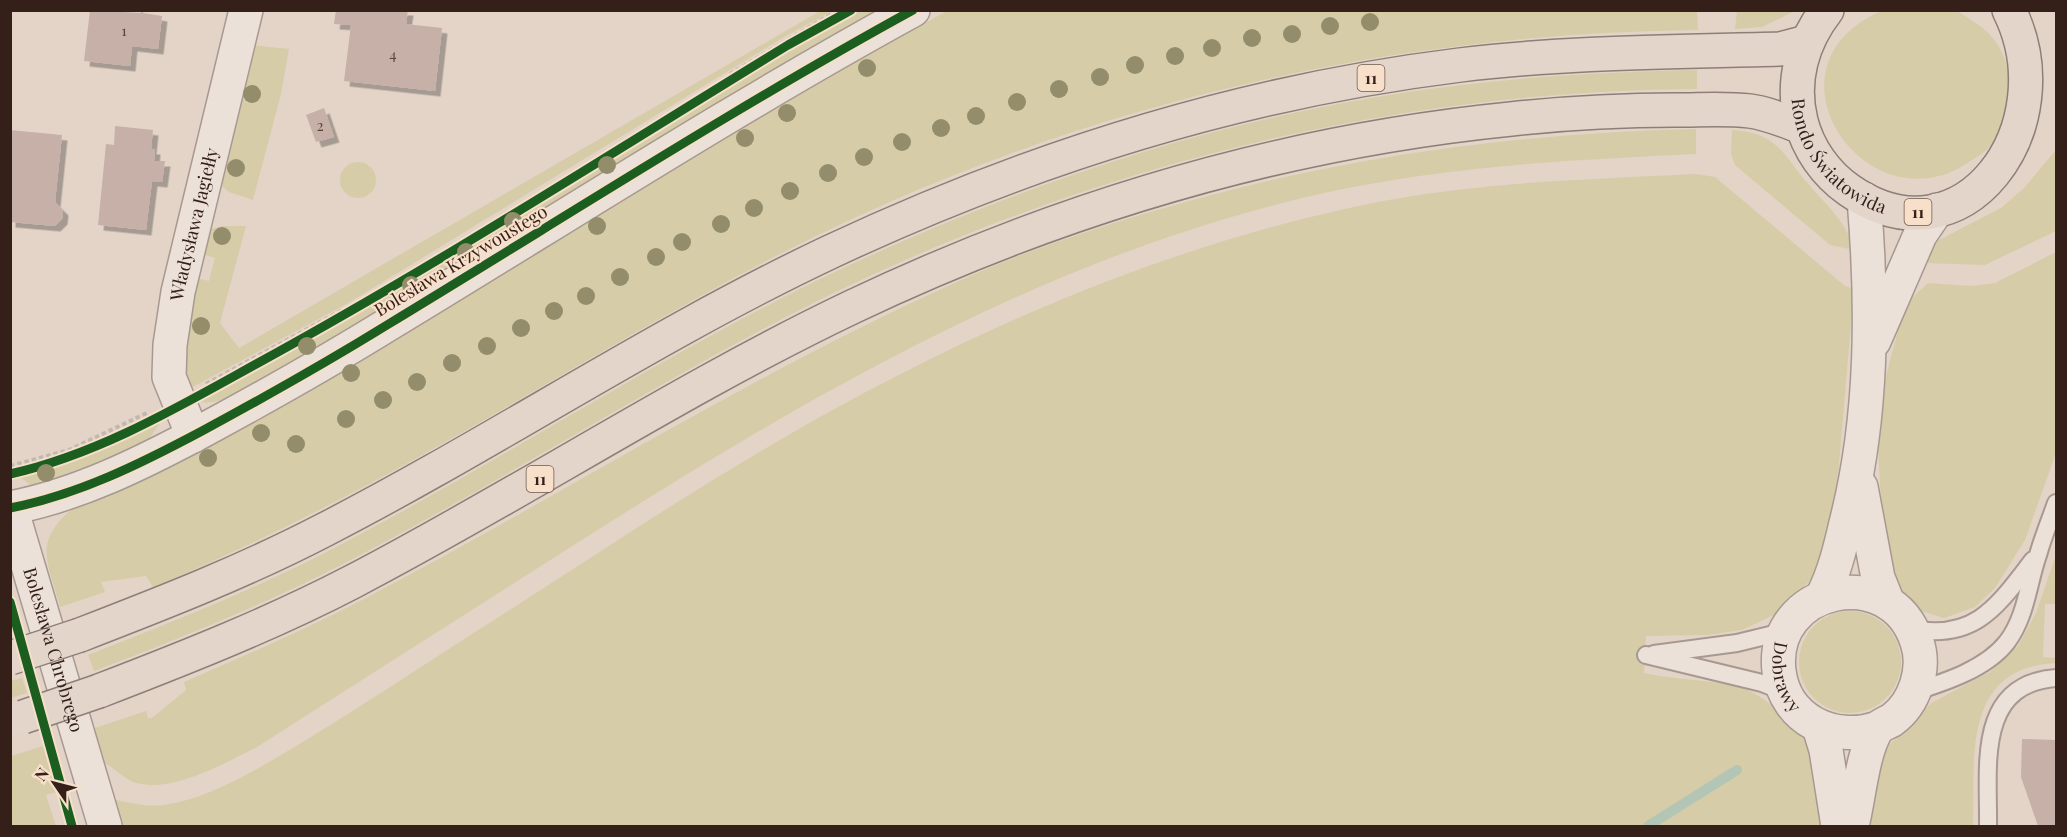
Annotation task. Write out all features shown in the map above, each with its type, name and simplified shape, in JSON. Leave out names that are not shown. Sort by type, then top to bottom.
[{"type":"main road","name":"Rondo Światowida","points":[[1827,10],[1807,42],[1797,86],[1802,127],[1812,150],[1830,174],[1864,199],[1900,210],[1936,210],[1974,198],[1998,181],[2016,161],[2041,125],[2039,82],[2035,59],[2041,44],[2009,10]]},
{"type":"main road","name":"11","points":[[10,658],[80,635],[192,592],[323,530],[702,318],[827,253],[951,198],[1079,150],[1229,108],[1419,70],[1588,54],[1780,49],[1807,42]]},
{"type":"main road","name":"11","points":[[17,719],[99,691],[214,647],[350,583],[732,370],[850,308],[974,253],[1103,205],[1245,164],[1375,137],[1474,123],[1599,112],[1716,109],[1754,111],[1802,127]]},
{"type":"street","name":"Władysława Jagiełły","points":[[193,436],[176,402],[168,364],[171,335],[181,281],[246,10]]},
{"type":"street","name":"Bolesława Krzywoustego","points":[[11,508],[35,503],[104,478],[193,436],[343,352],[780,87],[913,10]]},
{"type":"street","points":[[1864,199],[1870,351]]},
{"type":"street","points":[[1870,351],[1920,235],[1936,210]]},
{"type":"street","name":"Dobrawy","points":[[1822,597],[1848,592],[1869,594],[1897,610],[1912,629],[1921,660],[1914,692],[1893,719],[1878,728],[1848,734],[1819,727],[1793,706],[1785,692],[1781,681],[1779,656],[1786,631],[1795,617],[1822,597],[1831,580],[1859,473],[1870,351]]},
{"type":"street","name":"Dobrawy","points":[[1859,473],[1878,578],[1888,603]]},
{"type":"street","name":"Bolesława Chrobrego","points":[[11,508],[105,826]]},
{"type":"street","name":"Dobrawy","points":[[1819,727],[1826,750],[1838,826]]},
{"type":"street","name":"Dobrawy","points":[[1852,826],[1868,753],[1878,728]]},
{"type":"lane","points":[[1914,692],[1962,674],[1988,659],[2006,642],[2021,616],[2038,555],[2056,503]]},
{"type":"lane","points":[[1912,629],[1948,632],[1984,617],[2038,555]]},
{"type":"lane","points":[[1785,692],[1762,683],[1646,655],[1737,643],[1786,631]]},
{"type":"lane","points":[[1988,826],[1990,738],[2000,709],[2019,689],[2029,683],[2056,678]]},
{"type":"path","points":[[726,79],[838,10]]},
{"type":"path","points":[[726,79],[851,10]]},
{"type":"path","points":[[10,474],[71,457],[353,308]]},
{"type":"path","points":[[10,466],[69,450],[176,402],[353,308]]},
{"type":"shaded area","points":[[1928,9],[1957,12],[1988,32],[1998,45],[2009,75],[2008,107],[1993,143],[1966,164],[1928,178],[1893,175],[1862,158],[1838,132],[1826,101],[1827,68],[1844,36],[1881,11]]},
{"type":"shaded area","points":[[1737,10],[1795,11],[1762,27],[1735,29]]},
{"type":"shaded area","points":[[820,11],[832,11],[784,37],[350,302],[187,390],[180,369],[195,278],[209,281],[215,258],[202,254],[207,230],[222,226],[246,226],[220,323],[239,348]]},
{"type":"shaded area","points":[[857,11],[878,11],[795,58],[257,384],[219,401],[207,403],[197,401],[356,314],[790,47]]},
{"type":"shaded area","points":[[947,11],[1697,11],[1698,30],[1584,34],[1470,45],[1358,61],[1246,84],[1136,112],[1028,147],[922,188],[818,235],[627,337],[377,480],[254,542],[153,587],[146,576],[101,582],[105,592],[60,607],[48,565],[48,543],[60,520],[73,508],[379,349],[811,86]]},
{"type":"shaded area","points":[[252,45],[289,49],[281,94],[253,200],[229,192],[219,184]]},
{"type":"shaded area","points":[[1697,70],[1697,89],[1586,93],[1476,103],[1367,119],[1259,142],[1152,170],[1047,204],[944,244],[842,289],[778,321],[652,390],[404,532],[280,594],[94,671],[88,655],[245,591],[336,547],[462,478],[648,370],[839,270],[915,236],[1069,176],[1227,129],[1308,110],[1389,95],[1527,78]]},
{"type":"shaded area","points":[[1696,129],[1696,154],[1463,170],[1370,184],[1324,193],[1221,220],[1122,254],[1024,293],[930,338],[745,439],[257,747],[229,761],[180,781],[147,785],[133,782],[101,763],[92,729],[146,711],[148,718],[152,718],[186,690],[184,682],[362,600],[820,348],[898,309],[998,264],[1061,240],[1147,213],[1214,194],[1350,164],[1418,152],[1556,136]]},
{"type":"shaded area","points":[[1732,130],[1760,136],[1770,141],[1786,155],[1836,215],[1851,240],[1854,250],[1830,245],[1735,165],[1731,154]]},
{"type":"shaded area","points":[[2056,150],[2056,231],[1985,265],[1924,263],[1935,242],[2001,208],[2024,188]]},
{"type":"shaded area","points":[[358,162],[371,167],[376,180],[371,193],[358,198],[345,193],[340,180],[345,167]]},
{"type":"shaded area","points":[[1696,174],[1715,177],[1845,286],[1854,289],[1835,511],[1817,574],[1774,615],[1742,630],[1708,635],[1646,636],[1644,673],[1739,687],[1760,697],[1783,715],[1803,737],[1814,758],[1824,826],[120,826],[112,799],[144,805],[164,805],[202,795],[238,779],[327,727],[745,460],[855,398],[927,361],[1074,294],[1150,265],[1227,240],[1383,201],[1500,185]]},
{"type":"shaded area","points":[[2056,252],[2056,453],[2025,540],[1995,588],[1975,607],[1944,618],[1921,611],[1896,585],[1884,551],[1878,449],[1882,391],[1907,296],[1912,298],[1928,283],[1971,286],[1995,283]]},
{"type":"shaded area","points":[[164,417],[149,439],[90,465],[32,486],[20,477],[74,461]]},
{"type":"shaded area","points":[[2056,555],[2056,604],[2045,604],[2043,657],[2056,658],[2056,663],[2026,669],[2004,681],[1989,699],[1980,720],[1975,745],[1973,826],[1865,826],[1872,785],[1885,749],[1931,703],[1990,672],[2018,646],[2036,613]]},
{"type":"shaded area","points":[[1850,611],[1870,615],[1886,626],[1897,642],[1901,662],[1897,682],[1886,698],[1870,709],[1850,713],[1830,709],[1814,698],[1803,682],[1799,662],[1803,642],[1814,626],[1830,615]]},
{"type":"shaded area","points":[[22,678],[27,693],[11,698],[11,681]]},
{"type":"shaded area","points":[[43,746],[56,792],[46,795],[56,826],[11,826],[11,756]]},
{"type":"building","points":[[90,10],[140,13],[144,10],[143,13],[162,16],[158,49],[132,46],[130,66],[84,61]]},
{"type":"building","points":[[336,10],[408,10],[406,24],[442,28],[435,91],[344,81],[351,25],[334,24]]},
{"type":"building","points":[[324,108],[334,137],[316,142],[306,115]]},
{"type":"building","points":[[115,126],[153,130],[151,149],[155,149],[154,161],[165,161],[162,182],[152,181],[146,230],[98,225],[106,144],[114,145]]},
{"type":"building","points":[[10,130],[62,135],[55,202],[63,210],[62,219],[55,226],[10,222]]},
{"type":"building","points":[[2022,739],[2056,740],[2056,826],[2038,826],[2021,777]]},
{"type":"waterway","points":[[1648,826],[1737,770]]},
{"type":"cycle path","points":[[10,474],[43,465],[107,441],[169,412],[229,379],[393,287],[788,45],[851,10]]},
{"type":"cycle path","points":[[10,508],[60,495],[109,477],[249,405],[364,339],[714,125],[913,10]]},
{"type":"cycle path","points":[[10,602],[72,826]]}]
